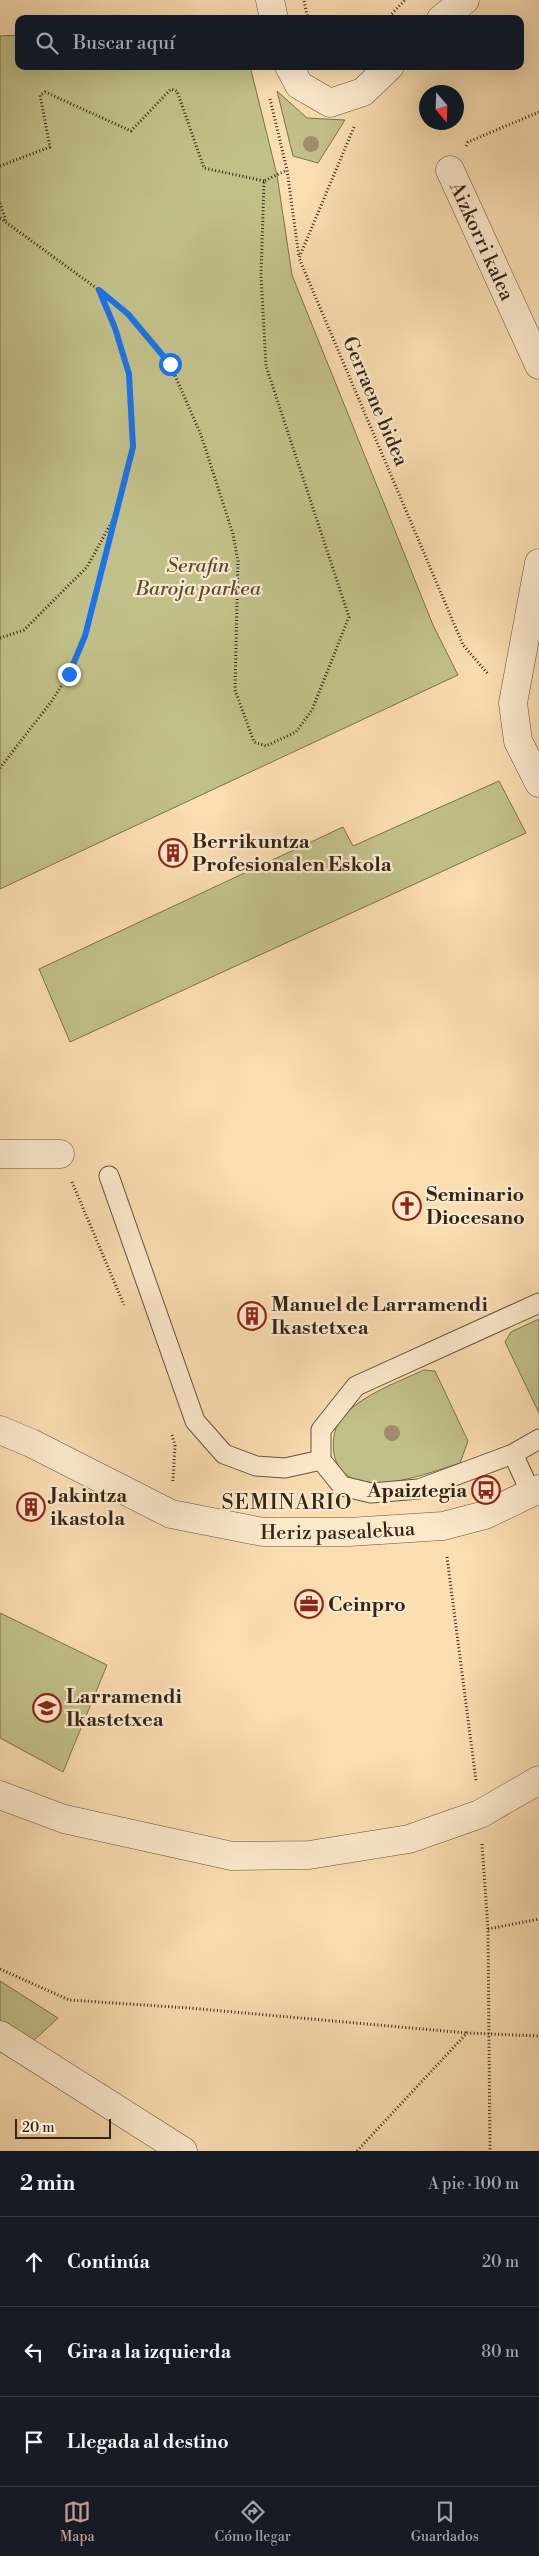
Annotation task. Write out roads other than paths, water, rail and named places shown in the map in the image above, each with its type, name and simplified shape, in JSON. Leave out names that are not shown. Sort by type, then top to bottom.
[{"type":"street","points":[[270,0],[273,15]]},
{"type":"street","points":[[445,15],[465,0]]},
{"type":"street","points":[[292,70],[298,85],[330,103],[363,92],[386,70]]},
{"type":"street","name":"Aizkorri kalea","points":[[450,170],[539,365]]},
{"type":"street","points":[[539,563],[513,703],[518,741],[539,784]]},
{"type":"street","points":[[0,1154],[60,1154]]},
{"type":"street","name":"Heriz pasealekua","points":[[0,1430],[31,1443],[171,1514],[263,1532],[349,1532],[442,1526],[485,1515],[535,1491]]},
{"type":"street","points":[[0,1795],[64,1819],[232,1856],[309,1855],[409,1839],[480,1814],[539,1780]]},
{"type":"street","points":[[0,2034],[183,2151]]},
{"type":"lane","points":[[109,1176],[195,1421],[224,1454],[256,1466],[284,1468],[321,1460]]},
{"type":"lane","points":[[539,1303],[356,1386],[321,1430],[321,1460],[342,1486],[371,1493],[419,1488],[513,1454],[539,1439]]},
{"type":"lane","points":[[513,1454],[535,1491]]},
{"type":"place","name":"Berrikuntza Profesionalen Eskola","points":[[173,853]]},
{"type":"place","name":"Seminario Diocesano","points":[[407,1206]]},
{"type":"place","name":"Manuel de Larramendi Ikastetxea","points":[[252,1316]]},
{"type":"place","name":"Apaiztegia","points":[[486,1490]]},
{"type":"place","name":"Jakintza ikastola","points":[[31,1507]]},
{"type":"place","name":"Ceinpro","points":[[309,1604]]},
{"type":"place","name":"Larramendi Ikastetxea","points":[[47,1708]]},
{"type":"district","name":"SEMINARIO","points":[[287,1502]]},
{"type":"park label","name":"Serafin Baroja parkea","points":[[198,576]]}]
